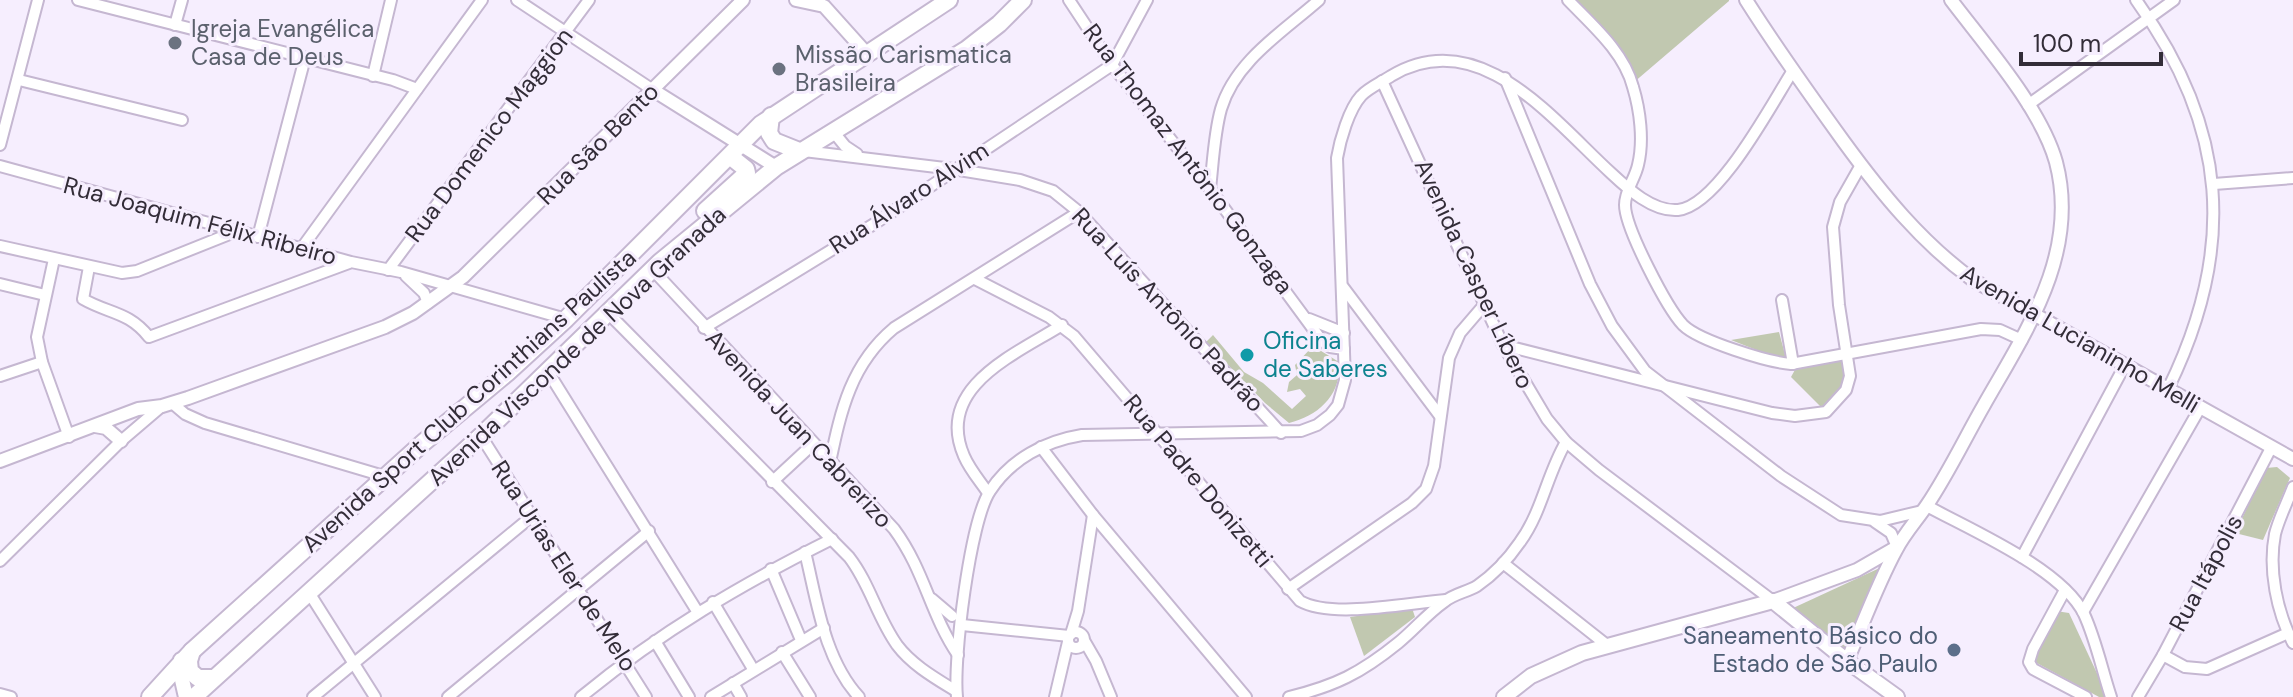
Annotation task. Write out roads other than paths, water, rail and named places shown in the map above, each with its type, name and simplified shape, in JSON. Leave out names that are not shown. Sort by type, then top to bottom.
[{"type":"main road","name":"Avenida Sport Club Corinthians Paulista","points":[[157,694],[187,656],[566,319],[771,116],[949,0]]},
{"type":"main road","name":"Avenida Visconde de Nova Granada","points":[[204,690],[308,591],[481,436],[656,266],[776,167],[967,49],[1023,0]]},
{"type":"main road","points":[[771,116],[769,133],[774,141],[799,151]]},
{"type":"main road","points":[[656,266],[668,245],[747,173],[736,151]]},
{"type":"main road","points":[[1504,697],[1553,664],[1773,601],[1897,697]]},
{"type":"main road","points":[[187,656],[190,671],[204,690]]},
{"type":"main road","points":[[186,697],[181,675],[187,656]]},
{"type":"street","points":[[0,145],[38,0]]},
{"type":"street","points":[[78,0],[106,4],[373,76],[413,94]]},
{"type":"street","points":[[175,25],[182,0]]},
{"type":"street","points":[[373,76],[391,0]]},
{"type":"street","points":[[301,249],[482,0]]},
{"type":"street","points":[[517,0],[653,90],[736,151],[776,167]]},
{"type":"street","name":"Rua Domenico Maggion","points":[[388,270],[589,0]]},
{"type":"street","name":"Rua São Bento","points":[[0,461],[138,409],[167,404],[385,327],[428,303],[452,287],[743,0]]},
{"type":"street","points":[[796,0],[821,3],[868,55]]},
{"type":"street","name":"Rua Thomaz Antônio Gonzaga","points":[[1069,0],[1112,65],[1326,344],[1344,349]]},
{"type":"street","points":[[1112,65],[1147,0]]},
{"type":"street","points":[[1210,189],[1221,111],[1232,84],[1246,64],[1319,0]]},
{"type":"street","points":[[1568,0],[1615,51],[1634,87],[1640,151],[1625,205],[1644,260],[1683,325],[1704,338],[1777,363],[1793,364],[1981,329],[2000,330],[2022,340]]},
{"type":"street","name":"Avenida Lucianinho Melli","points":[[1746,0],[1792,72],[1892,206],[1949,263],[1973,280],[2293,459]]},
{"type":"street","points":[[1847,661],[1897,547],[1925,508],[2035,314],[2054,267],[2061,228],[2056,162],[2028,105],[1951,0]]},
{"type":"street","points":[[2136,0],[2181,71],[2204,136],[2214,184],[2213,233],[2203,296],[2189,342],[2168,389]]},
{"type":"street","points":[[2028,105],[2174,0]]},
{"type":"street","points":[[258,237],[305,58]]},
{"type":"street","points":[[957,694],[958,619],[979,520],[988,493],[1012,465],[1041,447],[1082,435],[1301,431],[1317,425],[1338,405],[1345,380],[1337,174],[1339,141],[1361,96],[1412,66],[1442,60],[1474,64],[1504,77],[1530,98],[1627,189],[1666,209],[1680,210],[1697,202],[1725,178],[1792,72]]},
{"type":"street","name":"Rua Álvaro Alvim","points":[[704,328],[874,224],[1112,65]]},
{"type":"street","points":[[1504,77],[1602,310],[1621,342],[1645,371],[1659,385],[1825,506],[1841,515],[1873,521],[1885,527],[1897,547]]},
{"type":"street","points":[[19,80],[182,120]]},
{"type":"street","name":"Avenida Casper Líbero","points":[[1382,81],[1484,305],[1529,394],[1566,442],[1629,494],[1773,601]]},
{"type":"street","points":[[832,130],[845,146],[863,157]]},
{"type":"street","name":"Rua Luís Antônio Padrão","points":[[799,151],[953,169],[1037,184],[1053,191],[1079,212],[1281,433]]},
{"type":"street","points":[[1503,345],[1772,413],[1813,415],[1826,412],[1846,390],[1850,376],[1833,227],[1840,202],[1861,165]]},
{"type":"street","name":"Rua Joaquim Félix Ribeiro","points":[[0,166],[566,319]]},
{"type":"street","points":[[2214,184],[2293,178]]},
{"type":"street","points":[[830,462],[845,398],[868,353],[894,328],[1079,212]]},
{"type":"street","points":[[0,246],[122,273],[137,271],[237,231]]},
{"type":"street","points":[[54,259],[37,337],[42,362],[69,437]]},
{"type":"street","points":[[89,267],[83,299],[125,315],[149,337],[351,262]]},
{"type":"street","name":"Avenida Juan Cabrerizo","points":[[656,266],[704,328],[901,539],[918,566],[944,635],[958,655]]},
{"type":"street","points":[[401,272],[424,293],[428,303]]},
{"type":"street","name":"Rua Padre Donizetti","points":[[975,279],[1062,325],[1096,359],[1288,589],[1313,608],[1328,611],[1446,600]]},
{"type":"street","points":[[0,284],[45,295]]},
{"type":"street","points":[[1342,285],[1440,416]]},
{"type":"street","points":[[1782,300],[1793,364]]},
{"type":"street","points":[[1288,589],[1412,503],[1426,489],[1434,466],[1447,367],[1453,346],[1484,305]]},
{"type":"street","points":[[607,312],[772,482],[832,539],[860,570],[898,646],[918,666],[957,694]]},
{"type":"street","name":"Rua Thomaz Antônio Gonzaga","points":[[1308,318],[1344,333]]},
{"type":"street","points":[[988,493],[960,444],[960,415],[966,394],[984,374],[1062,325]]},
{"type":"street","points":[[0,376],[42,362]]},
{"type":"street","points":[[2022,557],[2125,365]]},
{"type":"street","points":[[547,370],[697,611]]},
{"type":"street","points":[[0,561],[121,441],[167,404],[205,423],[387,477]]},
{"type":"street","points":[[2083,612],[2200,408]]},
{"type":"street","points":[[95,426],[106,428],[121,441]]},
{"type":"street","name":"Rua Urias Eler de Melo","points":[[481,436],[646,697]]},
{"type":"street","points":[[1289,697],[1322,689],[1356,674],[1400,642],[1446,600],[1477,586],[1503,563],[1521,542],[1537,512],[1553,467],[1566,442]]},
{"type":"street","points":[[772,482],[813,444]]},
{"type":"street","points":[[1041,447],[1093,515],[1246,697]]},
{"type":"street","name":"Rua Itápolis","points":[[2138,697],[2271,448]]},
{"type":"street","points":[[2163,655],[2185,667],[2199,670],[2290,638],[2279,614],[2274,548],[2276,531],[2293,487]]},
{"type":"street","points":[[1873,521],[1901,518],[1925,508],[2022,557],[2065,590],[2083,612],[2111,697]]},
{"type":"street","points":[[1055,697],[1061,669],[1074,641],[1093,515]]},
{"type":"street","points":[[313,697],[531,517]]},
{"type":"street","points":[[448,697],[649,531]]},
{"type":"street","points":[[581,697],[697,611],[832,539]]},
{"type":"street","points":[[1773,601],[1857,570],[1897,547]]},
{"type":"street","points":[[805,552],[824,628],[837,664],[853,694]]},
{"type":"street","points":[[1503,563],[1608,646]]},
{"type":"street","points":[[771,569],[801,640]]},
{"type":"street","points":[[2065,590],[2029,662],[2033,669],[2086,697]]},
{"type":"street","points":[[308,591],[375,697]]},
{"type":"street","name":"Avenida Juan Cabrerizo","points":[[932,598],[958,619]]},
{"type":"street","points":[[713,602],[753,669]]},
{"type":"street","points":[[938,619],[958,619],[1074,641],[1099,667],[1111,697]]},
{"type":"street","points":[[711,697],[824,628]]},
{"type":"street","points":[[944,635],[960,639]]},
{"type":"street","points":[[655,641],[689,697]]},
{"type":"street","points":[[782,652],[810,697]]},
{"type":"street","points":[[733,683],[741,697]]},
{"type":"street","points":[[0,694],[11,697]]},
{"type":"place","name":"Igreja Evangélica Casa de Deus","points":[[175,43]]},
{"type":"place","name":"Missão Carismatica Brasileira","points":[[779,69]]},
{"type":"place","name":"Oficina de Saberes","points":[[1247,355]]},
{"type":"place","name":"Saneamento Básico do Estado de São Paulo","points":[[1954,650]]}]
